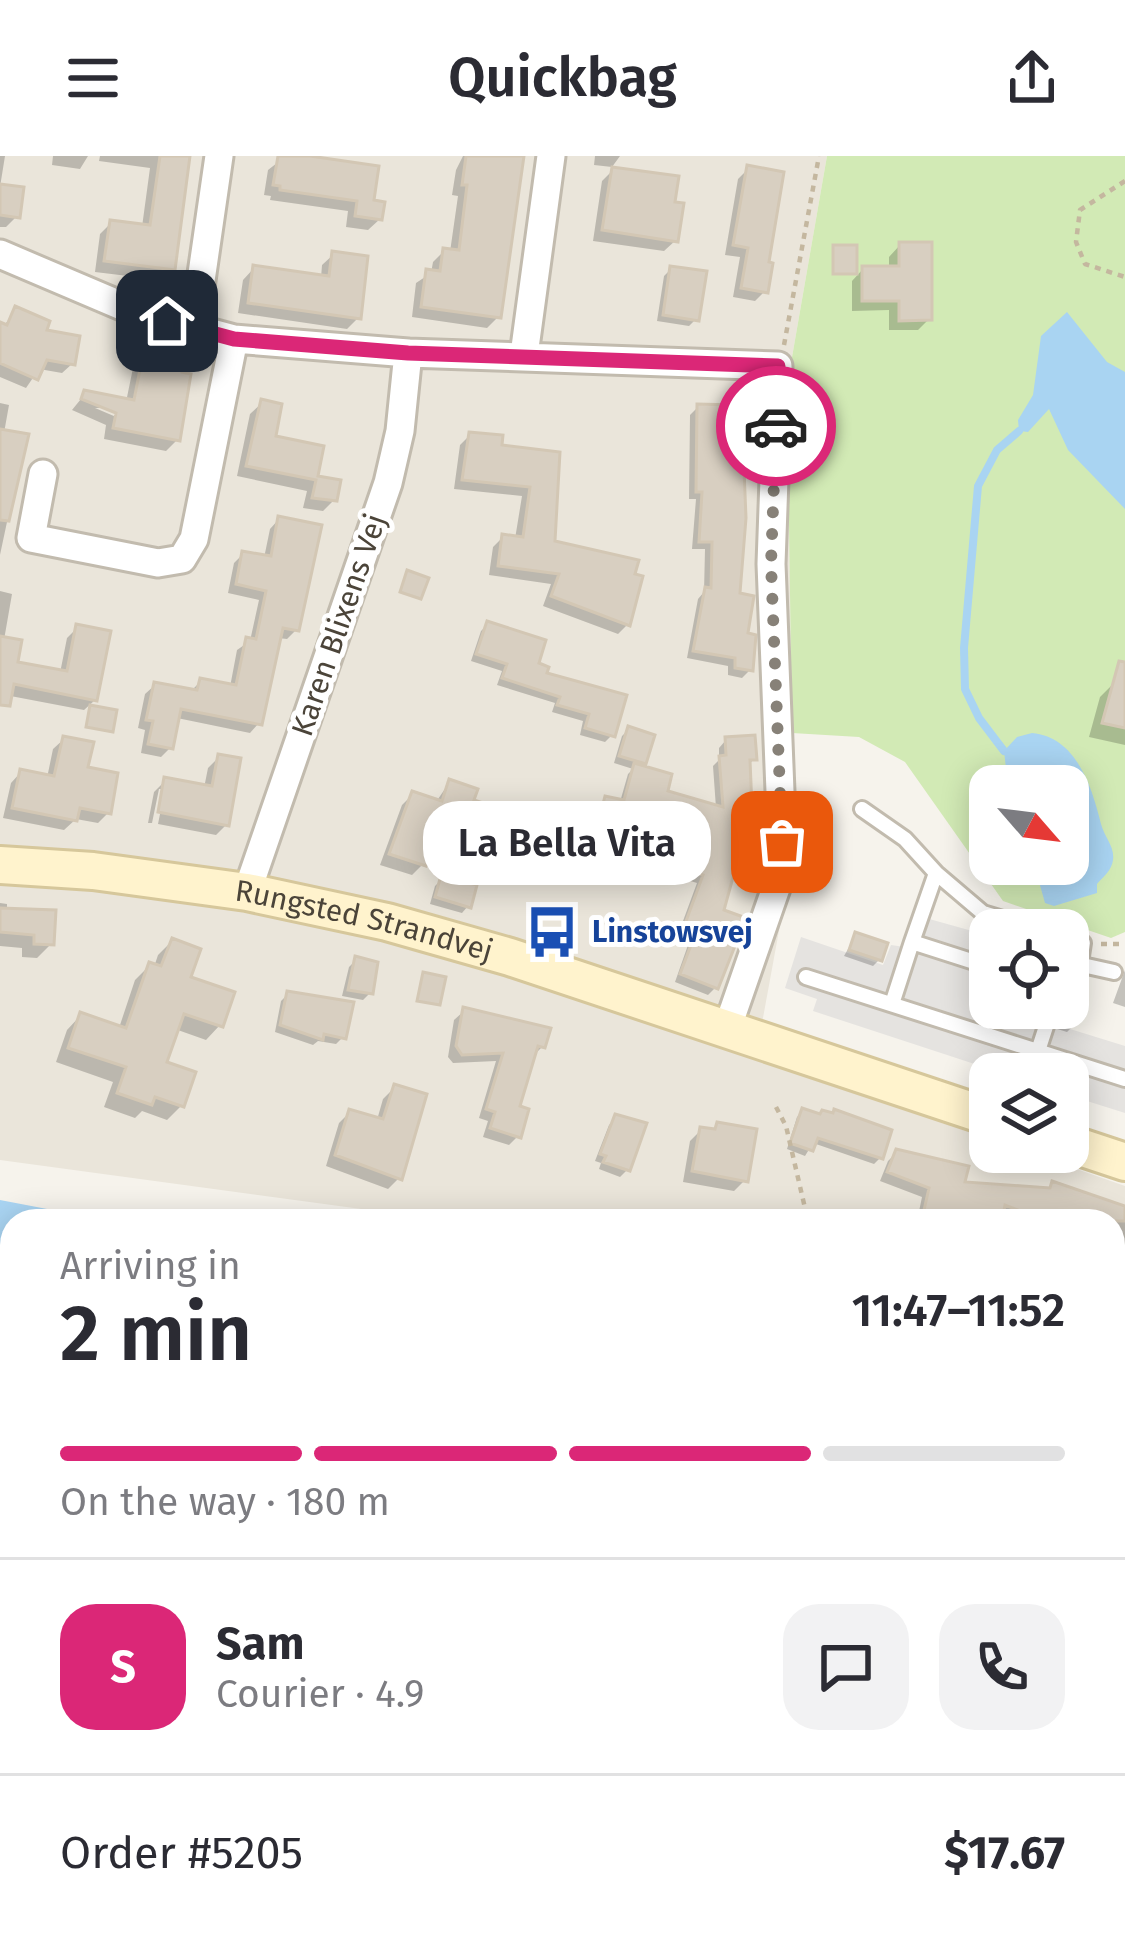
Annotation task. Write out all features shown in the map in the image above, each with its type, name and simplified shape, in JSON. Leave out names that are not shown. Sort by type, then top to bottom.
[{"type":"main road","name":"Rungsted Strandvej","points":[[0,865],[92,871],[247,892],[387,922],[473,946],[969,1110]]},
{"type":"main road","points":[[1089,1150],[1125,1162]]},
{"type":"street","points":[[194,329],[219,156]]},
{"type":"street","points":[[524,355],[551,156]]},
{"type":"street","points":[[0,254],[140,314],[234,339],[408,353],[778,366],[771,564],[782,842],[777,885],[727,1030]]},
{"type":"street","points":[[43,474],[31,538],[158,563],[182,559],[194,538],[234,339]]},
{"type":"street","name":"Karen Blixens Vej","points":[[247,892],[388,483],[400,431],[408,353]]},
{"type":"lane","points":[[862,809],[905,839],[977,909]]},
{"type":"lane","points":[[892,1004],[936,873]]},
{"type":"lane","points":[[912,942],[969,960]]},
{"type":"lane","points":[[1089,966],[1114,972]]},
{"type":"lane","points":[[806,976],[1125,1079]]},
{"type":"lane","points":[[1038,1051],[1045,1029]]},
{"type":"path","points":[[778,366],[819,156]]},
{"type":"path","points":[[1125,181],[1080,211],[1076,242],[1085,264],[1125,277]]},
{"type":"path","points":[[776,1107],[786,1126],[805,1209]]},
{"type":"shaded area","points":[[0,156],[827,156],[787,386],[792,733],[787,887],[756,1056],[969,1132],[969,1173],[1088,1173],[1125,1186],[1125,1209],[361,1209],[0,1160]]},
{"type":"shaded area","points":[[915,915],[969,930],[969,1029],[1070,1029],[1125,1046],[1125,1113],[1089,1102],[1089,1053],[969,1053],[969,1062],[813,1011],[817,999],[785,988],[801,937],[883,965],[891,945],[905,947]]},
{"type":"green space","points":[[827,156],[1125,156],[1125,932],[1111,938],[1089,930],[1089,909],[1026,909],[1003,901],[992,885],[1089,885],[1089,765],[969,765],[969,853],[905,762],[859,737],[792,733],[787,386]]},
{"type":"water","points":[[1067,312],[1107,362],[1125,372],[1125,509],[1068,450],[1049,409],[1028,432],[1019,431],[1018,420],[1033,395],[1041,336]]},
{"type":"water","points":[[1032,733],[1048,737],[1079,765],[1006,765],[1004,751],[1017,737]]},
{"type":"water","points":[[1089,786],[1111,846],[1111,867],[1097,884],[1097,893],[1054,906],[1045,903],[1040,885],[1089,885]]},
{"type":"water","points":[[0,1200],[47,1209],[0,1209]]},
{"type":"building","points":[[160,156],[190,156],[175,270],[104,261],[110,220],[150,225]]},
{"type":"building","points":[[278,156],[379,166],[374,200],[385,202],[382,220],[355,216],[357,201],[280,190],[273,185]]},
{"type":"building","points":[[466,156],[524,156],[501,318],[421,307],[426,269],[440,271],[443,248],[459,250]]},
{"type":"building","points":[[747,165],[784,172],[768,293],[741,288],[748,248],[733,245]]},
{"type":"building","points":[[612,167],[679,176],[675,202],[684,203],[678,242],[602,230]]},
{"type":"building","points":[[0,184],[24,187],[20,218],[0,215]]},
{"type":"building","points":[[899,242],[932,242],[932,320],[899,321],[899,301],[862,301],[862,266],[899,266]]},
{"type":"building","points":[[833,245],[857,245],[857,274],[833,274]]},
{"type":"building","points":[[332,251],[368,256],[361,319],[248,303],[253,265],[329,276]]},
{"type":"building","points":[[670,266],[707,271],[699,321],[663,315]]},
{"type":"building","points":[[15,306],[50,321],[47,330],[80,336],[75,365],[47,360],[38,380],[0,363],[0,322],[7,325]]},
{"type":"building","points":[[143,354],[184,362],[182,372],[191,374],[180,441],[113,428],[116,413],[81,399],[84,390],[134,400]]},
{"type":"building","points":[[261,399],[282,404],[276,436],[324,446],[318,476],[341,480],[337,501],[312,498],[316,480],[246,466]]},
{"type":"building","points":[[697,404],[734,405],[733,438],[757,439],[756,469],[744,469],[740,593],[754,596],[748,633],[756,635],[753,671],[735,668],[735,658],[693,651],[705,587],[711,588],[712,542],[699,542],[702,492],[696,492]]},
{"type":"building","points":[[0,429],[29,434],[9,521],[0,520]]},
{"type":"building","points":[[469,432],[503,435],[502,445],[560,452],[555,541],[639,560],[635,574],[643,576],[630,626],[551,596],[559,574],[498,566],[502,534],[523,537],[530,487],[462,480]]},
{"type":"building","points":[[278,516],[322,525],[299,631],[283,628],[262,725],[181,709],[173,749],[148,744],[153,721],[146,720],[154,682],[197,690],[200,678],[236,685],[246,637],[256,639],[266,591],[236,584],[242,551],[271,556]]},
{"type":"building","points":[[407,570],[429,578],[421,599],[400,592]]},
{"type":"building","points":[[487,621],[546,640],[539,663],[549,667],[547,673],[627,695],[615,737],[585,728],[589,714],[557,705],[560,697],[502,678],[507,664],[476,654]]},
{"type":"building","points":[[76,624],[111,631],[97,701],[14,684],[10,706],[0,705],[0,636],[22,640],[18,662],[67,671]]},
{"type":"building","points":[[1119,661],[1125,662],[1125,728],[1102,723]]},
{"type":"building","points":[[90,705],[117,710],[113,732],[86,727]]},
{"type":"building","points":[[628,726],[655,735],[646,764],[619,756]]},
{"type":"building","points":[[755,735],[757,760],[750,760],[752,808],[724,910],[746,918],[718,989],[680,974],[694,937],[682,932],[703,875],[616,849],[614,857],[591,852],[605,796],[624,800],[634,763],[672,774],[668,791],[723,807],[719,756],[726,755],[725,737]]},
{"type":"building","points":[[63,736],[94,742],[88,767],[118,773],[111,814],[80,808],[77,821],[12,808],[20,769],[54,776]]},
{"type":"building","points":[[218,754],[241,758],[229,826],[158,812],[164,777],[212,786]]},
{"type":"building","points":[[449,779],[478,789],[474,800],[495,807],[488,830],[448,817],[443,834],[436,832],[426,866],[389,854],[412,791],[442,801]]},
{"type":"building","points":[[441,875],[477,885],[471,908],[435,897]]},
{"type":"building","points":[[0,908],[56,910],[54,945],[34,944],[34,935],[0,932]]},
{"type":"building","points":[[855,932],[888,943],[882,961],[849,950]]},
{"type":"building","points":[[172,938],[201,949],[191,977],[235,992],[223,1027],[184,1014],[167,1062],[196,1072],[184,1107],[155,1097],[152,1105],[117,1093],[126,1067],[68,1048],[80,1012],[126,1028],[149,962],[161,966]]},
{"type":"building","points":[[355,956],[378,962],[373,994],[348,990]]},
{"type":"building","points":[[423,972],[446,977],[440,1005],[417,1001]]},
{"type":"building","points":[[287,991],[354,1002],[346,1039],[324,1034],[323,1040],[280,1025]]},
{"type":"building","points":[[463,1007],[551,1028],[545,1048],[538,1046],[520,1106],[529,1109],[521,1138],[490,1128],[495,1112],[486,1109],[503,1053],[462,1055],[456,1046]]},
{"type":"building","points":[[394,1084],[427,1094],[402,1180],[335,1155],[349,1109],[383,1119]]},
{"type":"building","points":[[802,1108],[820,1114],[834,1109],[892,1130],[883,1159],[818,1138],[813,1151],[790,1143]]},
{"type":"building","points":[[615,1114],[647,1123],[630,1171],[603,1162],[606,1156],[600,1154]]},
{"type":"building","points":[[717,1122],[757,1129],[748,1182],[692,1171],[700,1127],[715,1129]]},
{"type":"building","points":[[896,1149],[969,1166],[965,1182],[1050,1188],[1052,1181],[1125,1209],[1015,1209],[1005,1205],[1004,1209],[924,1209],[929,1188],[887,1172]]},
{"type":"waterway","points":[[1004,751],[965,689],[964,648],[978,486],[997,450],[1019,431]]},
{"type":"way so far","points":[[776,426],[771,564],[782,842]]},
{"type":"place","name":"La Bella Vita","points":[[782,842]]},
{"type":"place","name":"Linstowsvej","points":[[552,932]]},
{"type":"route","points":[[167,321],[234,339],[408,353],[778,366],[776,426]]}]
